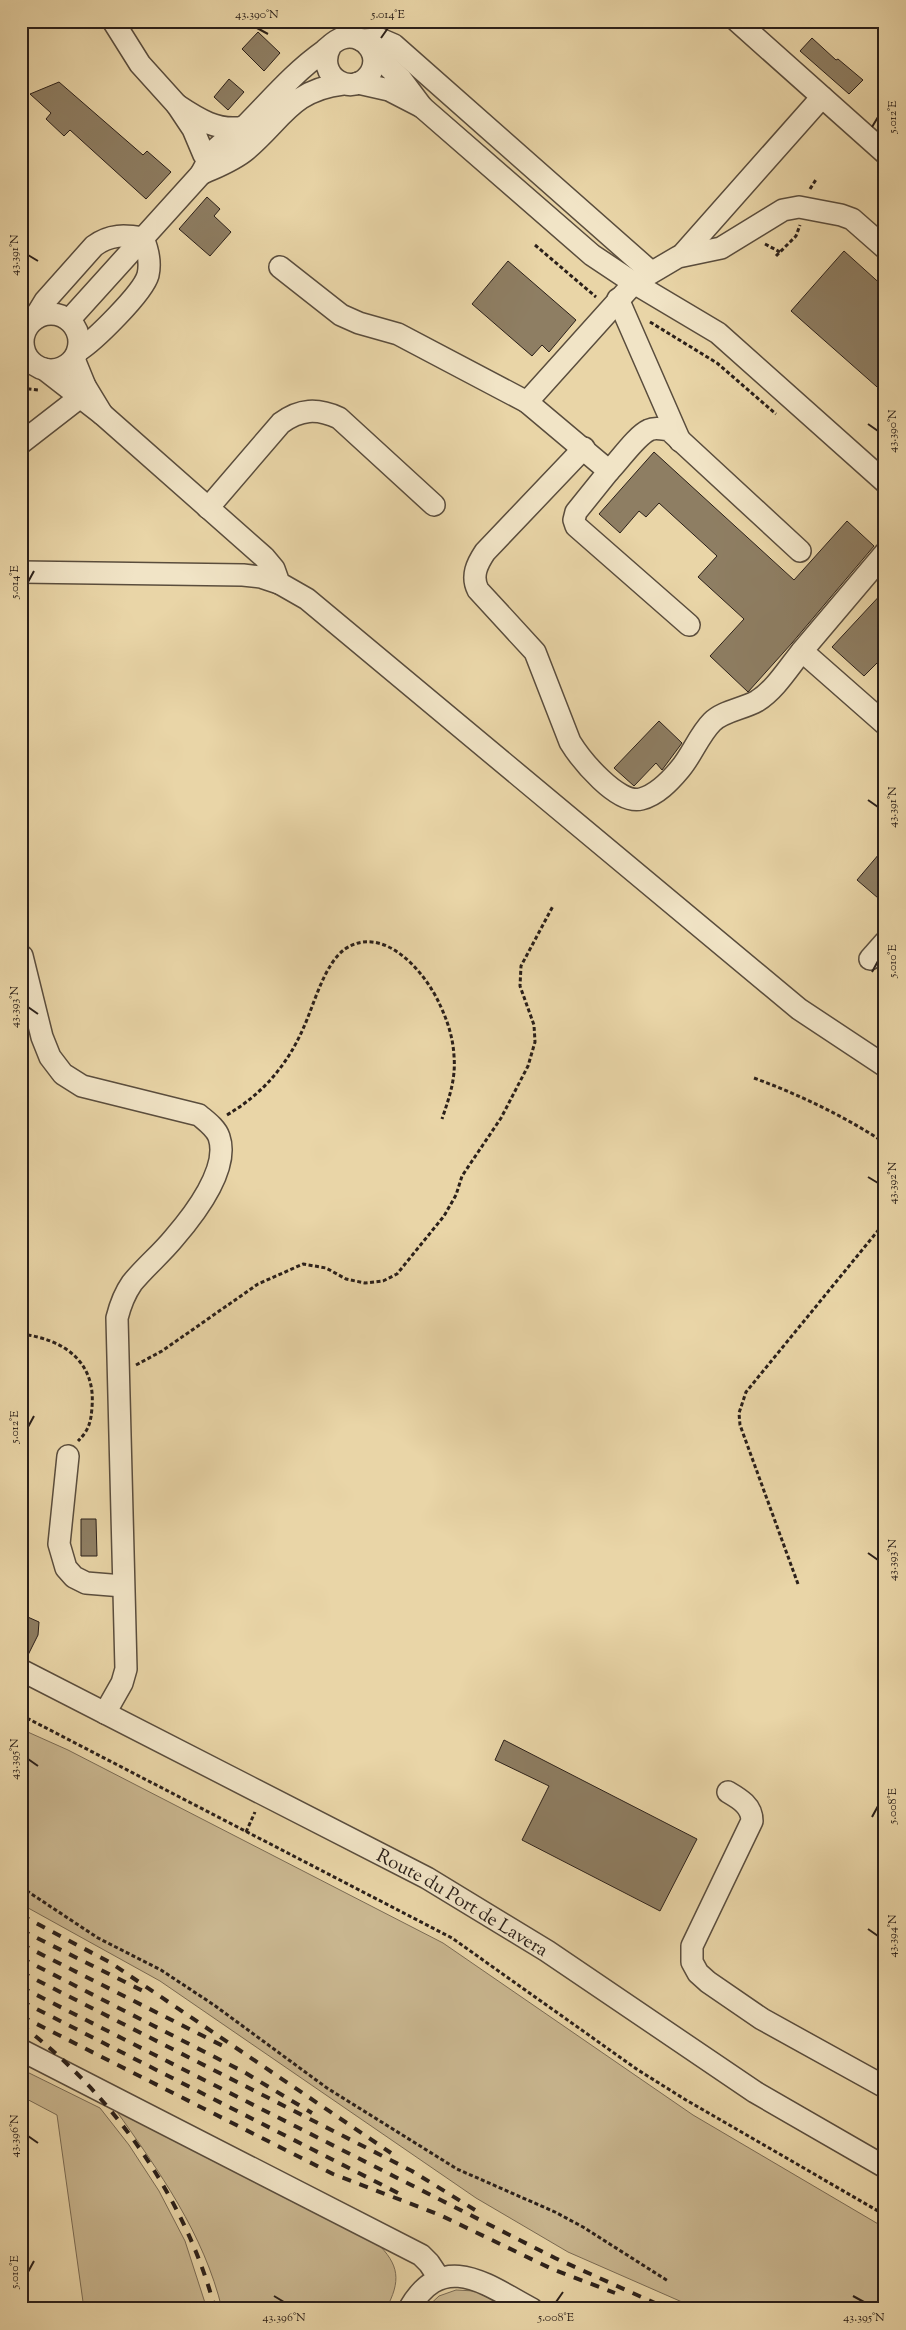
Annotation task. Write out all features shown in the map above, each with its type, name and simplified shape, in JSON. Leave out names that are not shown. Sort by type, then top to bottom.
[{"type":"street","points":[[113,21],[140,64],[156,85],[177,105],[193,129],[211,166]]},
{"type":"street","points":[[737,21],[885,153]]},
{"type":"street","points":[[211,166],[214,150],[244,127],[290,78],[350,36],[380,39],[394,45],[642,277],[718,332],[885,482]]},
{"type":"street","points":[[350,36],[326,60],[327,68],[336,80],[390,90],[422,107]]},
{"type":"street","points":[[69,320],[211,166],[244,152],[301,96],[326,86],[350,84],[364,80],[373,67],[350,36]]},
{"type":"street","points":[[350,36],[401,79],[422,107],[592,255],[642,277]]},
{"type":"street","points":[[682,255],[822,97]]},
{"type":"street","points":[[177,105],[212,125],[232,129],[244,127]]},
{"type":"street","points":[[527,402],[608,299],[642,277],[682,255],[721,248],[783,210],[799,208],[852,219],[885,248]]},
{"type":"street","points":[[143,238],[126,235],[110,236],[94,246],[27,317],[23,353],[30,361],[82,392],[102,414],[264,557],[274,570],[279,583]]},
{"type":"street","points":[[44,369],[60,368],[76,355],[100,334],[142,287],[147,278],[149,267],[149,254],[143,238]]},
{"type":"street","points":[[280,267],[340,314],[360,323],[398,334],[527,402],[584,448],[609,471]]},
{"type":"street","points":[[608,299],[680,441]]},
{"type":"street","points":[[27,317],[55,314],[69,320],[78,334],[76,355],[82,392]]},
{"type":"street","points":[[21,443],[82,392]]},
{"type":"street","points":[[208,508],[281,423],[294,414],[310,410],[324,412],[338,418],[434,505]]},
{"type":"street","points":[[689,625],[576,526],[574,520],[576,512],[609,471],[643,434],[650,429],[669,430],[800,551]]},
{"type":"street","points":[[584,448],[485,552],[478,564],[474,584],[535,652],[570,742],[577,754],[597,775],[618,793],[627,798],[640,800],[652,795],[680,769],[712,722],[764,696],[885,553]]},
{"type":"street","points":[[21,572],[243,575],[261,577],[279,583],[315,606],[799,1009],[885,1066]]},
{"type":"street","points":[[802,651],[885,724]]},
{"type":"street","points":[[870,959],[885,942]]},
{"type":"street","points":[[22,956],[42,1037],[50,1057],[63,1074],[82,1086],[199,1115],[211,1125],[219,1136],[221,1155],[215,1176],[201,1204],[174,1239],[132,1283],[121,1303],[116,1318],[126,1669],[122,1682],[105,1713]]},
{"type":"street","points":[[68,1456],[59,1544],[66,1568],[74,1577],[86,1583],[123,1586]]},
{"type":"street","name":"Route du Port de Lavera","points":[[21,1670],[427,1878],[547,1951],[755,2092],[885,2167]]},
{"type":"street","points":[[728,1792],[748,1807],[752,1814],[752,1821],[692,1946],[692,1962],[698,1973],[708,1982],[762,2019],[885,2087]]},
{"type":"street","points":[[21,2050],[420,2255],[429,2262],[439,2278]]},
{"type":"street","points":[[409,2309],[426,2285],[446,2275],[465,2276],[532,2309]]},
{"type":"path","points":[[776,256],[796,236],[800,225]]},
{"type":"path","points":[[535,245],[574,278],[608,299]]},
{"type":"path","points":[[574,278],[577,274]]},
{"type":"path","points":[[672,335],[716,363],[781,419]]},
{"type":"path","points":[[21,388],[47,392]]},
{"type":"path","points":[[117,1373],[148,1360],[258,1284],[303,1264],[326,1268],[346,1279],[365,1283],[383,1281],[397,1274],[444,1216],[456,1194],[462,1176],[501,1118],[528,1066],[536,1042],[534,1025],[520,986],[520,966],[553,906]]},
{"type":"path","points":[[211,1125],[247,1103],[268,1084],[285,1063],[302,1031],[330,966],[344,950],[361,941],[380,943],[399,953],[418,971],[440,1004],[450,1029],[454,1058],[453,1087],[442,1119]]},
{"type":"path","points":[[754,1078],[796,1093],[860,1126],[885,1144]]},
{"type":"path","points":[[798,1584],[740,1425],[741,1402],[746,1392],[885,1222]]},
{"type":"path","points":[[21,1334],[38,1336],[59,1344],[75,1356],[88,1371],[94,1390],[91,1424],[68,1456]]},
{"type":"path","points":[[21,1715],[452,1938],[638,2070],[686,2100],[885,2215]]},
{"type":"path","points":[[21,1887],[98,1938],[161,1970],[327,2088],[457,2169],[491,2182],[569,2219],[668,2281]]},
{"type":"shaded area","points":[[21,1729],[68,1750],[443,1943],[693,2115],[885,2228],[885,2309],[698,2309],[568,2252],[476,2198],[160,1981],[21,1904]]},
{"type":"shaded area","points":[[21,2069],[100,2108],[129,2145],[159,2191],[185,2241],[207,2309],[84,2309],[57,2115],[21,2096]]},
{"type":"shaded area","points":[[115,2109],[376,2242],[390,2258],[396,2274],[394,2290],[386,2309],[222,2309],[214,2281],[192,2229],[148,2156]]},
{"type":"shaded area","points":[[456,2290],[475,2291],[509,2309],[425,2309],[439,2296]]},
{"type":"building","points":[[258,32],[280,53],[264,71],[242,49]]},
{"type":"building","points":[[812,38],[836,60],[838,59],[863,80],[849,94],[800,51]]},
{"type":"building","points":[[229,79],[244,92],[228,110],[214,97]]},
{"type":"building","points":[[59,82],[143,155],[147,151],[171,172],[146,199],[70,130],[64,136],[46,119],[51,113],[30,94]]},
{"type":"building","points":[[207,197],[220,209],[214,216],[231,232],[210,256],[179,229]]},
{"type":"building","points":[[844,251],[885,288],[885,394],[791,311]]},
{"type":"building","points":[[508,261],[576,320],[549,352],[542,345],[532,356],[472,304]]},
{"type":"building","points":[[654,452],[794,580],[847,521],[874,546],[748,692],[710,656],[744,619],[698,577],[717,556],[659,503],[646,517],[639,511],[620,533],[599,514]]},
{"type":"building","points":[[885,590],[885,655],[864,676],[832,647]]},
{"type":"building","points":[[659,721],[682,743],[662,770],[656,763],[634,786],[614,768]]},
{"type":"building","points":[[885,847],[885,904],[857,880]]},
{"type":"building","points":[[81,1519],[96,1519],[97,1556],[81,1556]]},
{"type":"building","points":[[21,1614],[39,1622],[38,1635],[26,1659],[21,1658]]},
{"type":"building","points":[[504,1740],[697,1839],[660,1911],[522,1840],[549,1786],[495,1760]]},
{"type":"railway","points":[[21,1915],[111,1963],[391,2153]]},
{"type":"railway","points":[[21,1930],[143,1991]]},
{"type":"railway","points":[[21,1944],[225,2047]]},
{"type":"railway","points":[[21,1958],[244,2072],[312,2113]]},
{"type":"railway","points":[[21,1972],[412,2171],[475,2210]]},
{"type":"railway","points":[[21,1987],[555,2258],[668,2309]]},
{"type":"railway","points":[[21,2001],[402,2195]]},
{"type":"railway","points":[[21,2016],[333,2174],[440,2215],[552,2269],[615,2293]]},
{"type":"railway","points":[[21,2025],[86,2082],[115,2115],[141,2151],[165,2188],[185,2227],[202,2268],[215,2309]]}]
